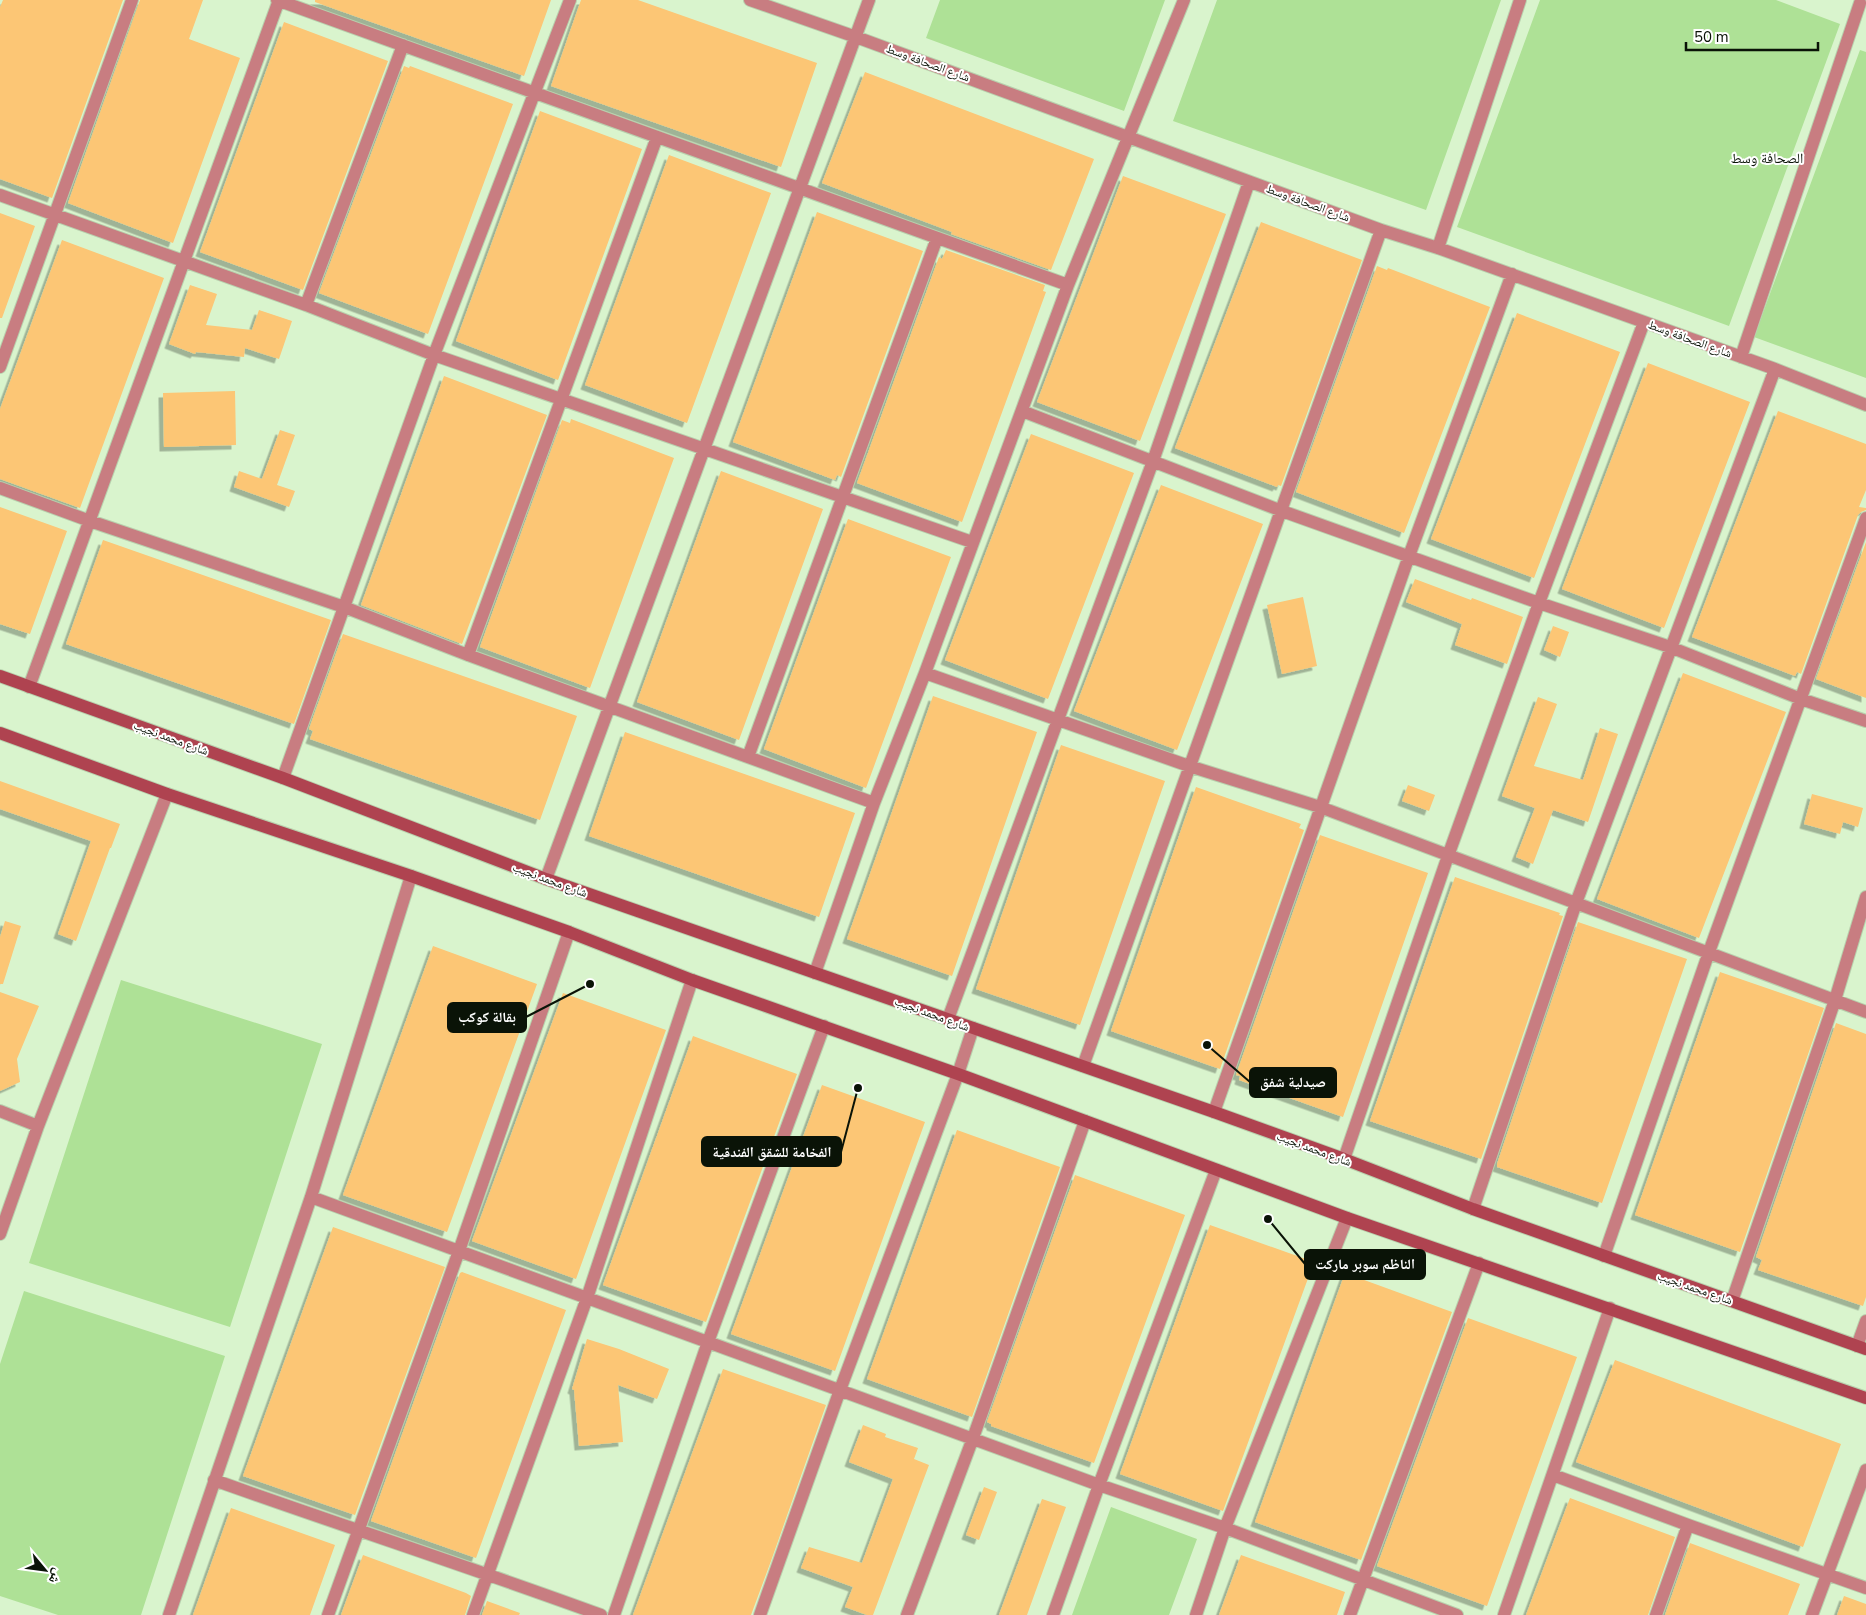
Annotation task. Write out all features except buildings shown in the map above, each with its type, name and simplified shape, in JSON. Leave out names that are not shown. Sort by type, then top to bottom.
[{"type":"main road","name":"شارع محمد نجيب","points":[[0,676],[283,778],[546,879],[1214,1112],[1474,1209],[1862,1347]]},
{"type":"main road","points":[[0,733],[167,794],[411,876],[569,932],[692,980],[958,1074],[1347,1218],[1866,1398]]},
{"type":"street","points":[[0,367],[132,0]]},
{"type":"street","points":[[28,686],[90,521],[278,0],[1068,285]]},
{"type":"street","points":[[283,778],[434,355],[570,0]]},
{"type":"street","name":"شارع الصحافة وسط","points":[[750,0],[856,36],[1381,230],[1512,274],[1775,369],[1866,405]]},
{"type":"street","points":[[546,879],[706,449],[869,0]]},
{"type":"street","points":[[815,973],[874,803],[925,673],[1068,285],[1184,0]]},
{"type":"street","points":[[1438,248],[1520,0]]},
{"type":"street","points":[[1741,357],[1860,2]]},
{"type":"street","points":[[306,305],[402,45]]},
{"type":"street","points":[[468,655],[657,137]]},
{"type":"street","points":[[948,1019],[1153,461],[1249,182]]},
{"type":"street","points":[[0,195],[306,305],[434,355],[972,542]]},
{"type":"street","points":[[1083,1066],[1381,230]]},
{"type":"street","points":[[748,757],[937,238]]},
{"type":"street","points":[[1214,1112],[1409,556],[1512,274]]},
{"type":"street","points":[[1344,1159],[1448,856],[1539,603],[1644,322]]},
{"type":"street","points":[[1474,1209],[1576,903],[1775,369]]},
{"type":"street","points":[[1022,411],[1282,511],[1539,603],[1670,647],[1801,699],[1866,721]]},
{"type":"street","points":[[0,488],[90,521],[344,607],[610,708],[874,803]]},
{"type":"street","points":[[1604,1256],[1709,952],[1866,518]]},
{"type":"street","points":[[925,673],[1189,766],[1320,807],[1866,1012]]},
{"type":"street","points":[[0,1234],[38,1126],[167,794]]},
{"type":"street","points":[[169,1615],[311,1196],[411,876]]},
{"type":"street","points":[[1732,1301],[1835,1000],[1866,897]]},
{"type":"street","points":[[328,1615],[569,932]]},
{"type":"street","points":[[474,1615],[588,1298],[692,980]]},
{"type":"street","points":[[614,1615],[708,1342],[824,1026]]},
{"type":"street","points":[[760,1615],[840,1390],[958,1074],[973,1028]]},
{"type":"street","points":[[0,1111],[38,1126]]},
{"type":"street","points":[[908,1615],[973,1438],[1084,1121]]},
{"type":"street","points":[[1053,1615],[1099,1485],[1216,1170]]},
{"type":"street","points":[[311,1196],[1099,1485],[1225,1528],[1457,1615]]},
{"type":"street","points":[[1196,1615],[1225,1528],[1347,1218]]},
{"type":"street","points":[[1350,1615],[1478,1263]]},
{"type":"street","points":[[1504,1615],[1554,1475],[1610,1308]]},
{"type":"street","points":[[1862,1347],[1866,1322]]},
{"type":"street","points":[[1812,1615],[1866,1470]]},
{"type":"street","points":[[1554,1475],[1866,1588]]},
{"type":"street","points":[[214,1480],[601,1615]]},
{"type":"street","points":[[1656,1615],[1688,1525]]},
{"type":"green space","points":[[940,0],[1165,0],[1124,111],[926,38]]},
{"type":"green space","points":[[1217,0],[1501,0],[1426,210],[1173,121]]},
{"type":"green space","points":[[1540,0],[1776,0],[1840,24],[1729,326],[1457,227]]},
{"type":"green space","points":[[1860,50],[1866,52],[1866,378],[1754,337]]},
{"type":"green space","points":[[121,980],[322,1044],[230,1327],[29,1263]]},
{"type":"green space","points":[[24,1291],[225,1356],[141,1615],[58,1615],[0,1596],[0,1364]]},
{"type":"green space","points":[[1111,1507],[1197,1539],[1169,1615],[1072,1615]]},
{"type":"place","name":"بقالة كوكب","points":[[590,984]]},
{"type":"place","name":"صيدلية شفق","points":[[1207,1045]]},
{"type":"place","name":"الفخامة للشقق الفندقية","points":[[858,1088]]},
{"type":"place","name":"الناظم سوبر ماركت","points":[[1268,1219]]},
{"type":"district","name":"الصحافة وسط","points":[[1767,158]]}]
